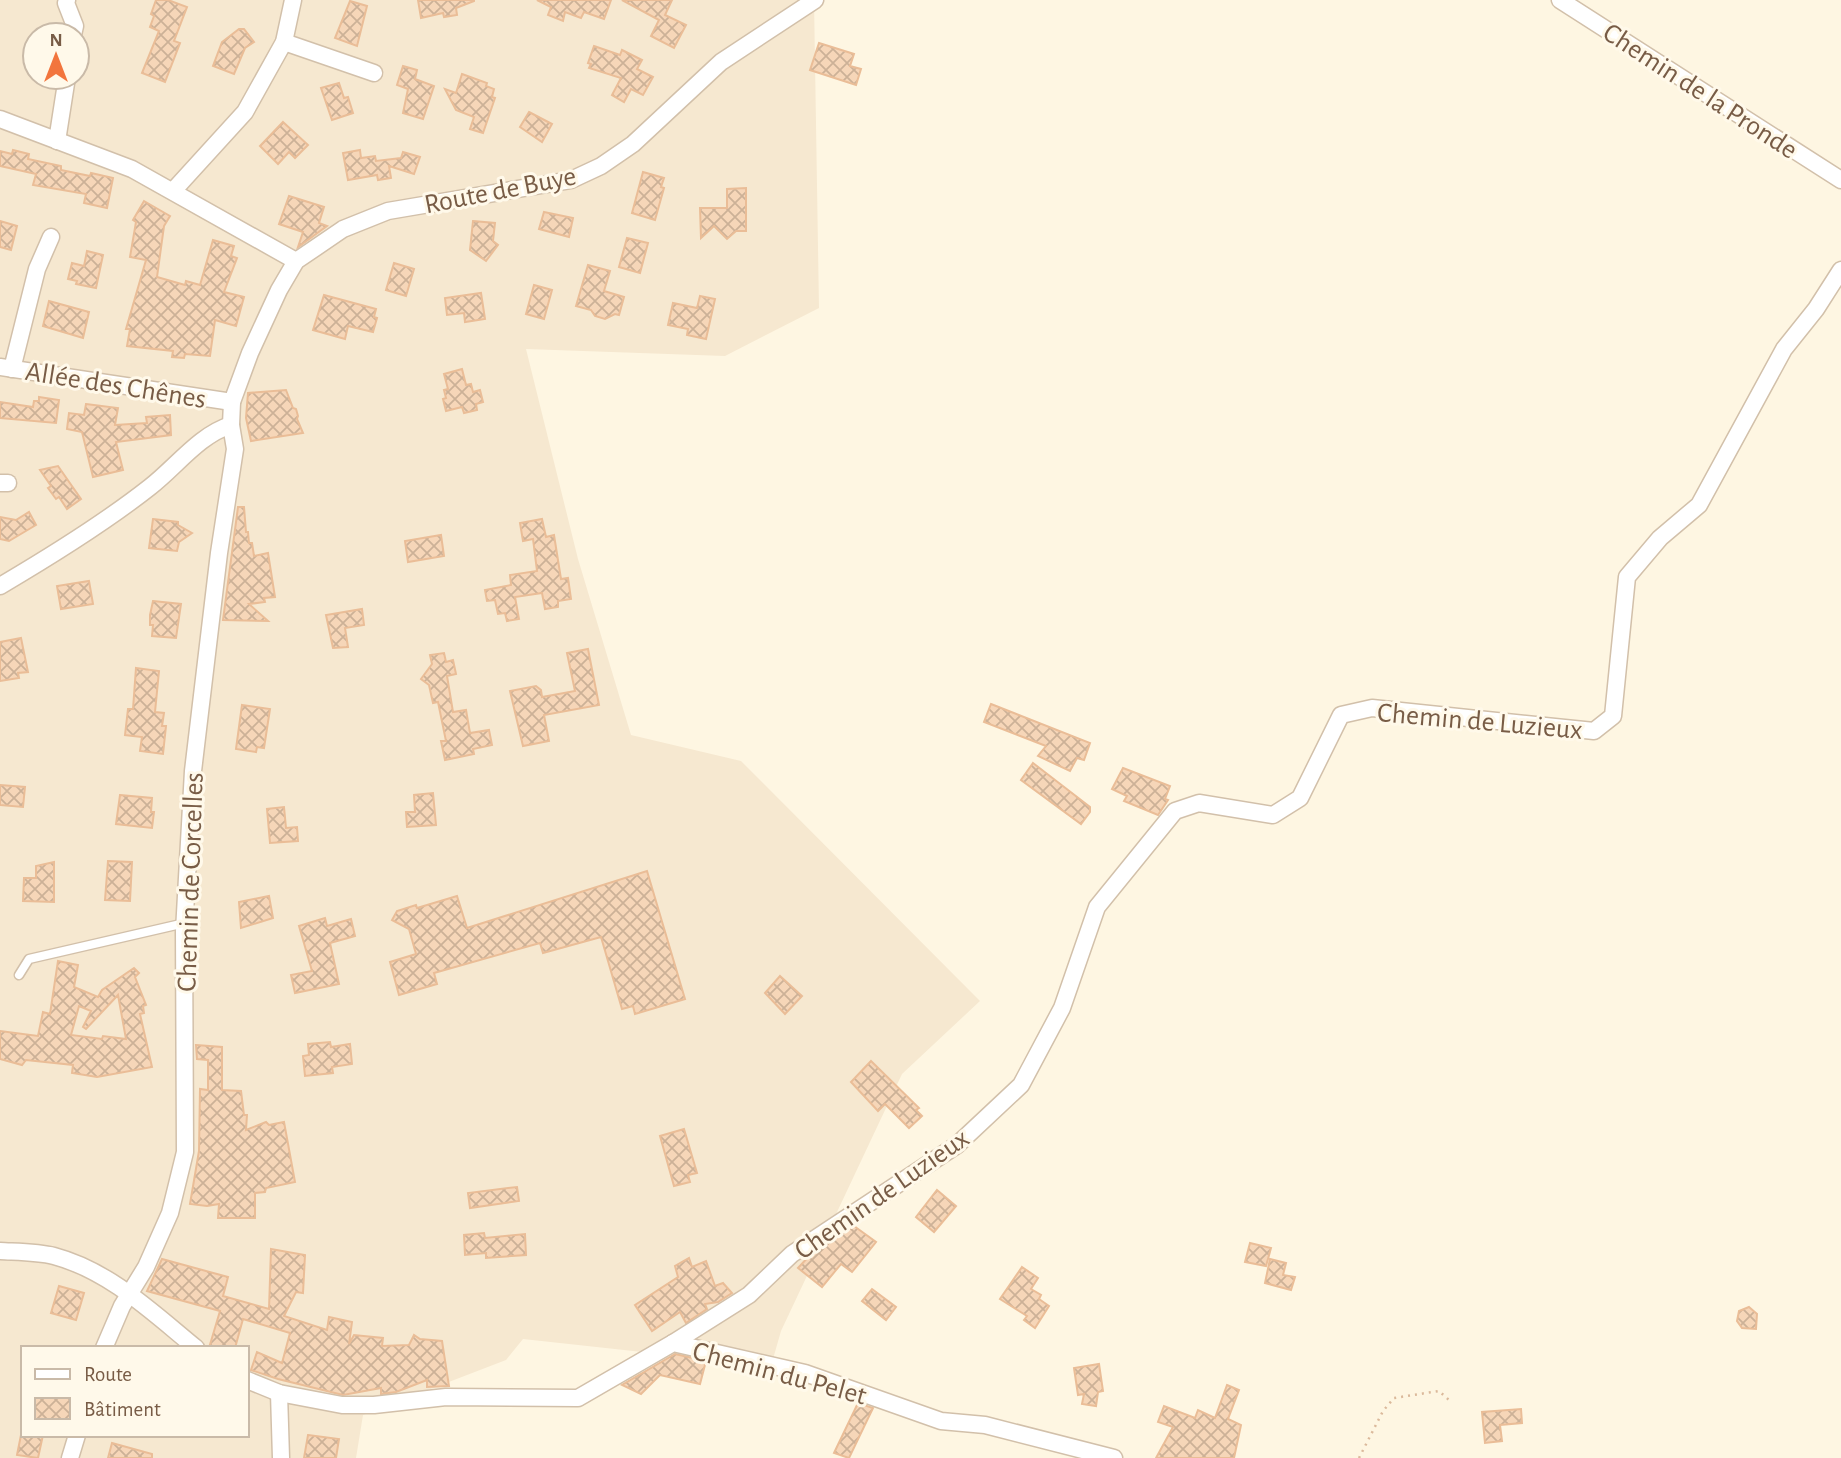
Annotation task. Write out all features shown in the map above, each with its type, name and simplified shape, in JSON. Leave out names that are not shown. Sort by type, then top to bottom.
[{"type":"street","points":[[67,0],[73,21]]},
{"type":"street","points":[[173,191],[245,112],[284,42],[293,0]]},
{"type":"street","name":"Route de Buye","points":[[232,402],[279,289],[296,261],[343,229],[388,211],[570,180],[601,166],[633,144],[721,62],[815,0]]},
{"type":"street","name":"Chemin de la Pronde","points":[[1560,0],[1841,180]]},
{"type":"street","points":[[284,42],[374,72]]},
{"type":"street","points":[[57,141],[65,91]]},
{"type":"street","points":[[0,119],[132,169],[296,261]]},
{"type":"street","points":[[6,368],[37,269],[51,237]]},
{"type":"street","name":"Chemin de Luzieux","points":[[673,1343],[749,1295],[792,1254],[957,1145],[1021,1086],[1062,1008],[1097,907],[1175,811],[1199,803],[1273,815],[1300,799],[1341,715],[1372,708],[1594,731],[1613,716],[1627,577],[1660,538],[1699,505],[1784,349],[1816,309],[1841,270]]},
{"type":"street","name":"Allée des Chênes","points":[[6,368],[232,402]]},
{"type":"street","name":"Chemin de Corcelles","points":[[105,1346],[130,1293],[146,1267],[170,1213],[184,1152],[185,923],[192,771],[235,449],[231,425],[232,402]]},
{"type":"street","points":[[0,586],[40,563],[150,487],[216,430],[231,425]]},
{"type":"street","points":[[0,1251],[54,1256],[89,1270],[130,1293],[194,1346]]},
{"type":"street","name":"Chemin du Pelet","points":[[248,1380],[279,1393],[342,1405],[374,1405],[446,1397],[578,1398],[673,1343],[805,1373],[941,1421],[985,1425],[1114,1458]]},
{"type":"street","points":[[279,1393],[281,1458]]},
{"type":"street","points":[[70,1458],[76,1437]]},
{"type":"lane","points":[[19,975],[29,959],[185,923]]},
{"type":"path","points":[[1359,1458],[1383,1411],[1394,1398],[1439,1391],[1449,1400]]},
{"type":"shaded area","points":[[0,0],[814,0],[819,308],[725,356],[526,349],[578,559],[631,735],[741,761],[980,1001],[902,1074],[781,1331],[771,1366],[523,1339],[506,1360],[363,1415],[356,1458],[0,1458]]},
{"type":"building","points":[[156,0],[168,0],[187,7],[174,41],[180,43],[165,82],[142,73],[159,31],[150,27]]},
{"type":"building","points":[[418,0],[474,1],[456,8],[457,15],[444,17],[443,13],[421,18]]},
{"type":"building","points":[[537,0],[611,0],[604,19],[584,12],[581,18],[565,12],[563,21],[548,15],[551,7]]},
{"type":"building","points":[[622,0],[672,0],[665,15],[686,25],[674,48],[651,36],[659,20]]},
{"type":"building","points":[[350,1],[367,6],[357,46],[335,38]]},
{"type":"building","points":[[239,29],[244,29],[254,42],[245,48],[234,74],[213,66],[222,42]]},
{"type":"building","points":[[819,43],[854,54],[850,66],[861,69],[856,85],[810,70]]},
{"type":"building","points":[[594,46],[620,55],[622,50],[642,60],[637,69],[653,77],[643,95],[631,89],[624,102],[612,95],[621,78],[589,68]]},
{"type":"building","points":[[403,66],[417,70],[415,79],[434,86],[423,119],[403,113],[408,89],[397,85]]},
{"type":"building","points":[[462,74],[487,83],[486,86],[494,89],[492,97],[495,98],[483,133],[470,129],[474,117],[456,110],[445,89],[456,93]]},
{"type":"building","points":[[339,83],[344,98],[348,97],[353,113],[332,120],[321,88]]},
{"type":"building","points":[[529,112],[552,124],[542,142],[520,127]]},
{"type":"building","points":[[283,122],[308,145],[295,158],[289,152],[278,164],[260,146]]},
{"type":"building","points":[[13,150],[29,154],[28,159],[61,166],[61,170],[113,178],[107,208],[84,203],[86,194],[33,185],[36,174],[0,166],[0,151],[12,154]]},
{"type":"building","points":[[360,150],[361,158],[375,156],[376,161],[401,158],[403,152],[420,157],[414,174],[389,166],[391,178],[378,180],[377,175],[348,180],[343,153]]},
{"type":"building","points":[[643,172],[664,178],[655,220],[632,213]]},
{"type":"building","points":[[746,188],[746,231],[736,231],[727,239],[714,226],[701,238],[700,208],[727,208],[727,189]]},
{"type":"building","points":[[289,196],[324,207],[319,223],[327,226],[298,247],[303,232],[279,224]]},
{"type":"building","points":[[144,201],[170,216],[164,226],[157,277],[185,285],[186,281],[200,285],[213,240],[234,246],[231,256],[237,258],[224,292],[244,297],[236,326],[215,320],[210,356],[185,354],[184,358],[172,357],[173,351],[127,346],[130,329],[126,329],[146,260],[130,257],[136,222],[133,220]]},
{"type":"building","points":[[544,212],[573,218],[569,237],[539,229]]},
{"type":"building","points":[[0,221],[17,226],[11,250],[0,247]]},
{"type":"building","points":[[473,221],[495,223],[493,241],[498,245],[486,261],[470,250]]},
{"type":"building","points":[[627,238],[648,243],[640,273],[619,267]]},
{"type":"building","points":[[87,251],[103,255],[96,288],[76,284],[77,281],[68,279],[72,263],[84,266]]},
{"type":"building","points":[[394,263],[414,269],[406,296],[386,290]]},
{"type":"building","points":[[588,265],[610,271],[604,291],[624,297],[619,315],[605,319],[595,316],[591,310],[576,306]]},
{"type":"building","points":[[534,285],[552,290],[544,319],[526,314]]},
{"type":"building","points":[[481,293],[485,319],[465,322],[464,313],[447,315],[445,298]]},
{"type":"building","points":[[324,295],[376,309],[374,317],[377,318],[373,332],[348,326],[345,339],[313,330]]},
{"type":"building","points":[[700,296],[715,299],[706,339],[687,335],[688,329],[668,325],[673,303],[697,308]]},
{"type":"building","points":[[49,301],[89,312],[83,338],[43,326]]},
{"type":"building","points":[[462,369],[466,385],[471,384],[473,392],[480,390],[483,402],[476,404],[477,410],[464,413],[462,407],[446,411],[443,399],[446,398],[444,390],[448,389],[444,374]]},
{"type":"building","points":[[286,390],[293,408],[296,409],[303,433],[251,441],[246,418],[248,393]]},
{"type":"building","points":[[39,397],[59,400],[56,423],[0,418],[0,402],[33,407],[34,401],[39,401]]},
{"type":"building","points":[[86,404],[118,408],[115,425],[147,423],[146,417],[170,415],[171,435],[116,442],[123,470],[93,477],[82,432],[67,429],[69,413],[84,415]]},
{"type":"building","points":[[58,466],[81,499],[67,509],[59,497],[56,499],[48,488],[51,486],[40,470]]},
{"type":"building","points":[[238,507],[244,507],[246,532],[249,543],[252,543],[254,556],[268,553],[275,597],[264,598],[265,602],[249,604],[268,621],[223,620]]},
{"type":"building","points":[[29,512],[36,525],[9,541],[0,539],[0,517],[16,520]]},
{"type":"building","points":[[153,519],[178,522],[178,525],[192,533],[179,542],[177,551],[149,548]]},
{"type":"building","points":[[542,519],[546,537],[554,535],[561,579],[568,578],[571,599],[558,601],[558,607],[545,609],[542,593],[515,597],[519,619],[507,621],[505,613],[498,614],[495,600],[487,601],[485,590],[511,585],[510,575],[537,571],[533,539],[523,541],[520,523]]},
{"type":"building","points":[[441,535],[444,556],[408,562],[405,541]]},
{"type":"building","points":[[89,581],[93,604],[61,609],[57,586]]},
{"type":"building","points":[[153,601],[181,604],[176,638],[152,636],[150,615]]},
{"type":"building","points":[[362,609],[364,625],[345,628],[348,647],[333,648],[326,615]]},
{"type":"building","points":[[21,638],[28,672],[18,673],[19,678],[0,681],[0,642]]},
{"type":"building","points":[[588,649],[599,705],[544,715],[549,741],[523,746],[510,691],[536,686],[541,690],[542,697],[575,691],[567,653]]},
{"type":"building","points":[[444,653],[446,662],[453,660],[456,674],[447,676],[453,712],[466,710],[470,733],[489,730],[492,745],[473,749],[474,754],[445,760],[441,741],[446,741],[438,702],[433,703],[429,685],[421,679],[432,664],[430,655]]},
{"type":"building","points":[[136,668],[159,671],[155,712],[164,713],[162,726],[166,726],[163,754],[140,751],[142,737],[125,735],[128,709],[133,709]]},
{"type":"building","points":[[991,704],[1090,743],[1084,760],[1077,758],[1070,771],[1038,756],[1046,746],[984,722]]},
{"type":"building","points":[[242,705],[270,709],[264,748],[257,747],[256,752],[236,749]]},
{"type":"building","points":[[1033,763],[1090,807],[1090,812],[1081,824],[1021,780]]},
{"type":"building","points":[[1123,768],[1170,786],[1165,799],[1168,800],[1158,815],[1124,801],[1127,796],[1112,789]]},
{"type":"building","points":[[0,785],[25,787],[23,807],[0,805]]},
{"type":"building","points":[[433,793],[436,825],[407,827],[406,812],[415,812],[414,795]]},
{"type":"building","points":[[120,795],[152,798],[152,828],[116,824]]},
{"type":"building","points":[[284,807],[286,828],[297,827],[298,841],[270,843],[267,809]]},
{"type":"building","points":[[108,861],[132,862],[130,901],[105,900]]},
{"type":"building","points":[[54,862],[54,902],[23,901],[24,878],[36,878],[36,866]]},
{"type":"building","points":[[647,871],[685,999],[635,1014],[633,1006],[622,1009],[601,937],[543,953],[540,943],[434,973],[437,984],[399,995],[390,962],[416,954],[409,929],[392,920],[397,911],[457,896],[467,928]]},
{"type":"building","points":[[269,896],[273,918],[241,928],[239,902]]},
{"type":"building","points":[[325,918],[327,926],[351,919],[355,936],[330,943],[339,984],[295,993],[291,975],[312,971],[299,926]]},
{"type":"building","points":[[58,961],[78,965],[74,987],[98,997],[102,990],[134,968],[139,973],[135,977],[146,1005],[143,1006],[144,1013],[140,1014],[152,1067],[97,1077],[72,1073],[73,1065],[26,1060],[22,1065],[0,1059],[0,1031],[38,1036],[43,1012],[50,1014]],"holes":[[[118,995],[126,1039],[71,1035],[79,1006],[91,1011],[83,1027],[86,1029]]]},
{"type":"building","points":[[780,976],[802,996],[785,1014],[765,993]]},
{"type":"building","points":[[330,1042],[331,1047],[350,1044],[352,1064],[332,1067],[333,1073],[305,1076],[303,1056],[309,1055],[308,1044]]},
{"type":"building","points":[[196,1045],[222,1047],[222,1090],[241,1091],[244,1115],[247,1115],[246,1130],[266,1122],[269,1125],[284,1122],[295,1182],[255,1193],[255,1218],[218,1218],[219,1204],[190,1204],[199,1151],[200,1089],[208,1090],[208,1060],[197,1059]]},
{"type":"building","points":[[871,1061],[919,1108],[916,1110],[922,1116],[909,1128],[885,1104],[878,1111],[851,1082]]},
{"type":"building","points":[[684,1129],[697,1173],[688,1175],[690,1182],[674,1186],[660,1136]]},
{"type":"building","points":[[517,1187],[519,1201],[470,1208],[468,1193]]},
{"type":"building","points":[[937,1190],[956,1206],[934,1232],[916,1217]]},
{"type":"building","points":[[854,1226],[876,1242],[852,1272],[841,1264],[822,1287],[798,1268],[812,1253]]},
{"type":"building","points":[[484,1233],[485,1238],[525,1234],[526,1255],[486,1258],[486,1253],[465,1255],[464,1235]]},
{"type":"building","points":[[1250,1243],[1271,1248],[1266,1266],[1245,1262]]},
{"type":"building","points":[[271,1249],[305,1255],[303,1293],[296,1292],[284,1316],[327,1330],[329,1317],[352,1322],[349,1344],[354,1335],[383,1338],[382,1346],[409,1345],[414,1335],[420,1339],[442,1341],[449,1386],[427,1387],[427,1380],[396,1392],[381,1394],[381,1388],[343,1395],[278,1379],[251,1370],[257,1352],[282,1363],[290,1333],[243,1319],[236,1346],[210,1346],[220,1311],[147,1291],[162,1259],[228,1277],[223,1296],[269,1309]]},
{"type":"building","points":[[689,1258],[692,1267],[706,1261],[715,1286],[723,1283],[732,1293],[718,1302],[705,1304],[707,1309],[686,1323],[680,1312],[652,1331],[635,1305],[678,1277],[675,1266]]},
{"type":"building","points":[[1270,1259],[1286,1263],[1283,1275],[1295,1277],[1291,1290],[1265,1283]]},
{"type":"building","points":[[1022,1267],[1038,1278],[1031,1289],[1041,1295],[1039,1299],[1049,1306],[1035,1328],[1024,1320],[1027,1316],[1000,1299]]},
{"type":"building","points":[[59,1286],[84,1293],[76,1320],[51,1313]]},
{"type":"building","points":[[872,1289],[896,1307],[886,1320],[862,1301]]},
{"type":"building","points":[[1749,1307],[1757,1314],[1756,1329],[1742,1328],[1737,1321],[1739,1311]]},
{"type":"building","points":[[675,1354],[706,1361],[700,1384],[660,1375],[641,1394],[622,1385]]},
{"type":"building","points":[[1099,1364],[1103,1391],[1098,1392],[1096,1406],[1082,1404],[1084,1394],[1078,1395],[1074,1368]]},
{"type":"building","points":[[1227,1385],[1239,1390],[1228,1419],[1241,1425],[1234,1458],[1156,1458],[1173,1427],[1158,1422],[1164,1406],[1195,1418],[1198,1410],[1215,1418]]},
{"type":"building","points":[[858,1403],[873,1408],[849,1458],[834,1453]]},
{"type":"building","points":[[1521,1409],[1522,1423],[1500,1425],[1502,1441],[1485,1443],[1482,1412]]},
{"type":"building","points":[[21,1435],[43,1437],[38,1458],[17,1455]]},
{"type":"building","points":[[308,1435],[339,1439],[336,1458],[304,1458]]},
{"type":"building","points":[[112,1443],[152,1454],[152,1458],[108,1458]]}]
